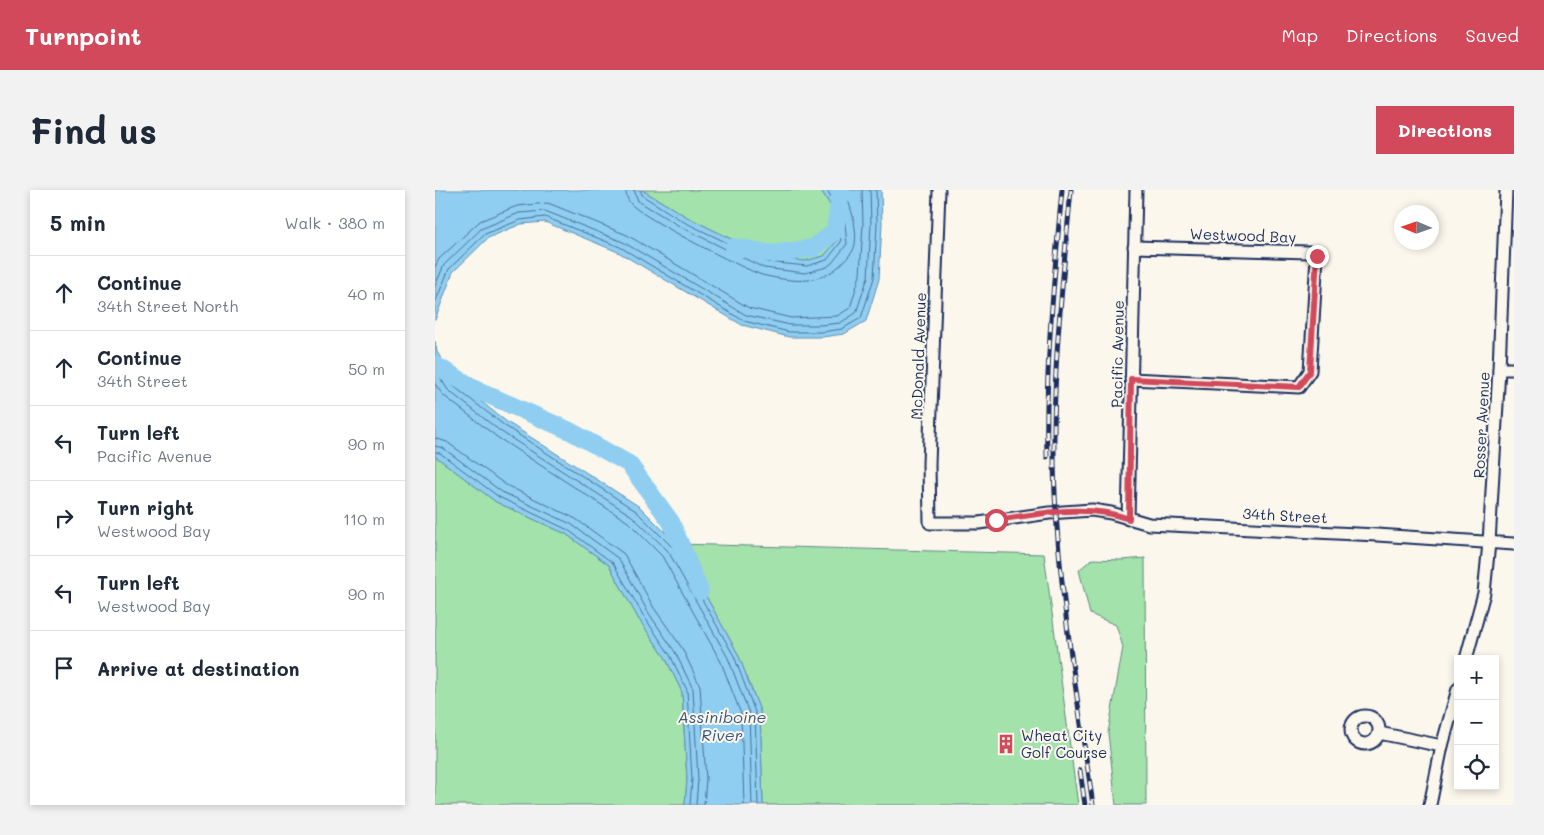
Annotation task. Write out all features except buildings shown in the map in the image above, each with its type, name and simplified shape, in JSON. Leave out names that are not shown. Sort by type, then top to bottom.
[{"type":"street","name":"McDonald Avenue","points":[[930,523],[929,464],[939,190]]},
{"type":"street","name":"Pacific Avenue","points":[[1129,519],[1136,190]]},
{"type":"street","name":"Rosser Avenue","points":[[1467,655],[1484,593],[1489,543],[1499,369],[1506,190]]},
{"type":"street","name":"Westwood Bay","points":[[1131,379],[1299,387],[1310,371],[1317,256],[1309,252],[1134,246]]},
{"type":"street","points":[[1499,369],[1514,369]]},
{"type":"street","name":"34th Street","points":[[930,523],[979,523],[1052,512],[1098,511],[1149,524],[1377,534],[1514,544]]},
{"type":"street","points":[[1430,805],[1442,746],[1455,700]]},
{"type":"street","points":[[1379,733],[1442,746]]},
{"type":"green space","points":[[642,190],[821,190],[832,208],[837,241],[824,256],[805,261],[767,257],[687,217]]},
{"type":"green space","points":[[435,456],[496,502],[566,534],[609,565],[638,618],[665,657],[682,692],[687,780],[685,805],[435,805]]},
{"type":"green space","name":"Wheat City Golf Course","points":[[677,544],[1044,554],[1078,805],[763,805],[760,711],[738,654]]},
{"type":"green space","points":[[1145,558],[1146,805],[1116,805],[1108,733],[1123,647],[1116,625],[1090,614],[1079,570],[1092,559],[1122,560]]},
{"type":"water","points":[[435,190],[642,190],[687,217],[767,257],[805,261],[824,256],[837,241],[832,208],[821,190],[881,190],[882,224],[879,279],[866,321],[844,334],[822,337],[789,337],[742,325],[618,252],[545,222],[521,224],[488,238],[453,272],[435,320]]},
{"type":"water","name":"Assiniboine River","points":[[435,341],[437,352],[455,381],[507,422],[640,507],[677,544],[738,654],[760,711],[763,805],[685,805],[687,780],[682,692],[665,657],[638,618],[609,565],[566,534],[496,502],[435,456]]},
{"type":"waterway","name":"Assiniboine River","points":[[734,247],[773,254],[814,248],[835,231],[841,190]]},
{"type":"waterway","name":"Assiniboine River","points":[[435,365],[479,391],[570,431],[629,464],[671,522],[700,591]]},
{"type":"railway","points":[[1047,457],[1049,357],[1062,190]]},
{"type":"railway","points":[[1071,190],[1057,351],[1054,472],[1062,585],[1093,805]]},
{"type":"railway","points":[[1080,770],[1085,805]]},
{"type":"place","name":"Wheat City Golf Course","points":[[1006,744]]},
{"type":"route","points":[[996,520],[1056,512],[1092,510],[1104,511],[1129,519],[1131,379],[1299,387],[1310,371],[1317,256]]}]
